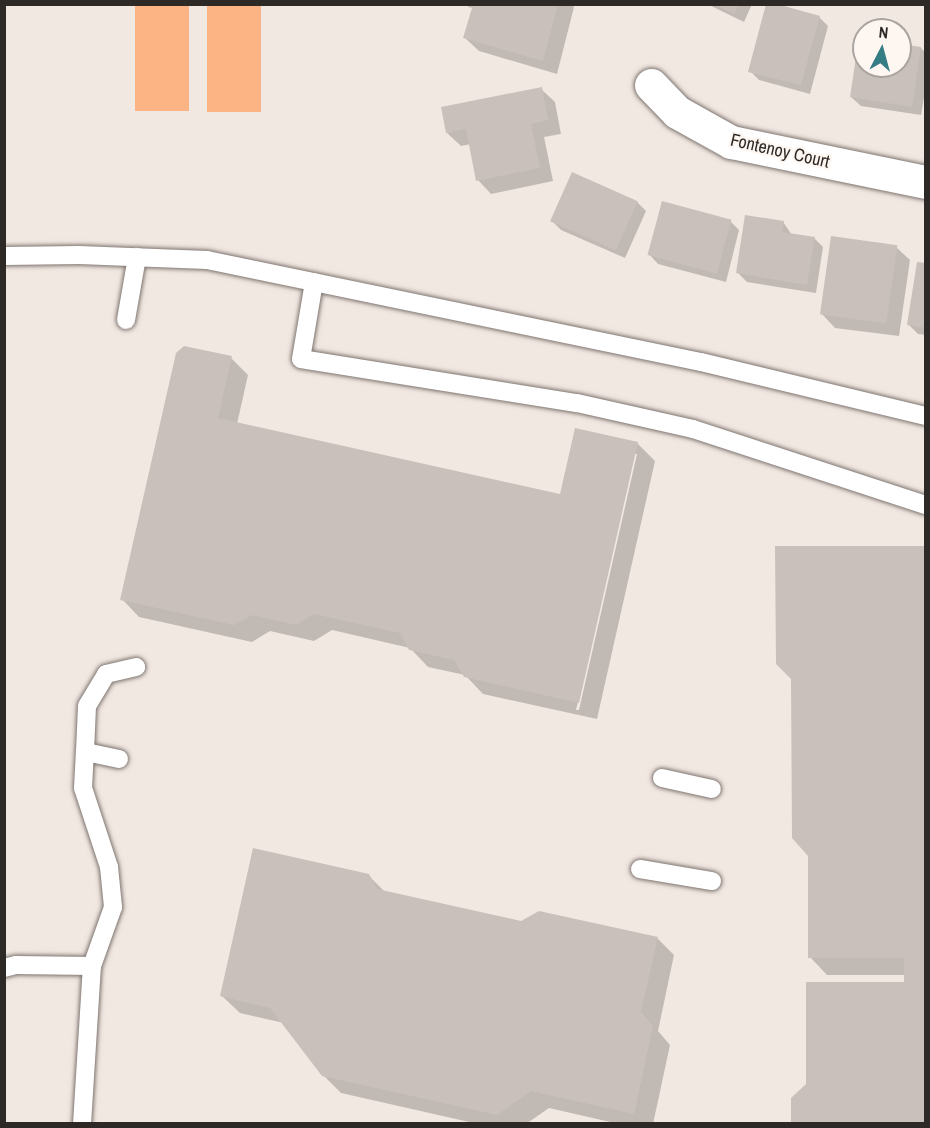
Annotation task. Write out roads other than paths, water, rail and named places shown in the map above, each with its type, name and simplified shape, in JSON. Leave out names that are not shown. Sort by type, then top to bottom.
[{"type":"street","name":"Fontenoy Court","points":[[651,85],[677,112],[731,142],[926,182]]},
{"type":"lane","points":[[4,256],[207,260],[701,362],[926,416]]},
{"type":"lane","points":[[126,320],[136,257]]},
{"type":"lane","points":[[314,282],[301,359],[577,403],[681,427],[926,505]]},
{"type":"lane","points":[[82,1124],[92,966],[113,907],[109,867],[83,788],[87,706],[106,674],[135,667]]},
{"type":"lane","points":[[85,752],[119,759]]},
{"type":"lane","points":[[662,778],[712,789]]},
{"type":"lane","points":[[640,869],[712,880]]},
{"type":"lane","points":[[4,968],[16,965],[92,966]]}]
